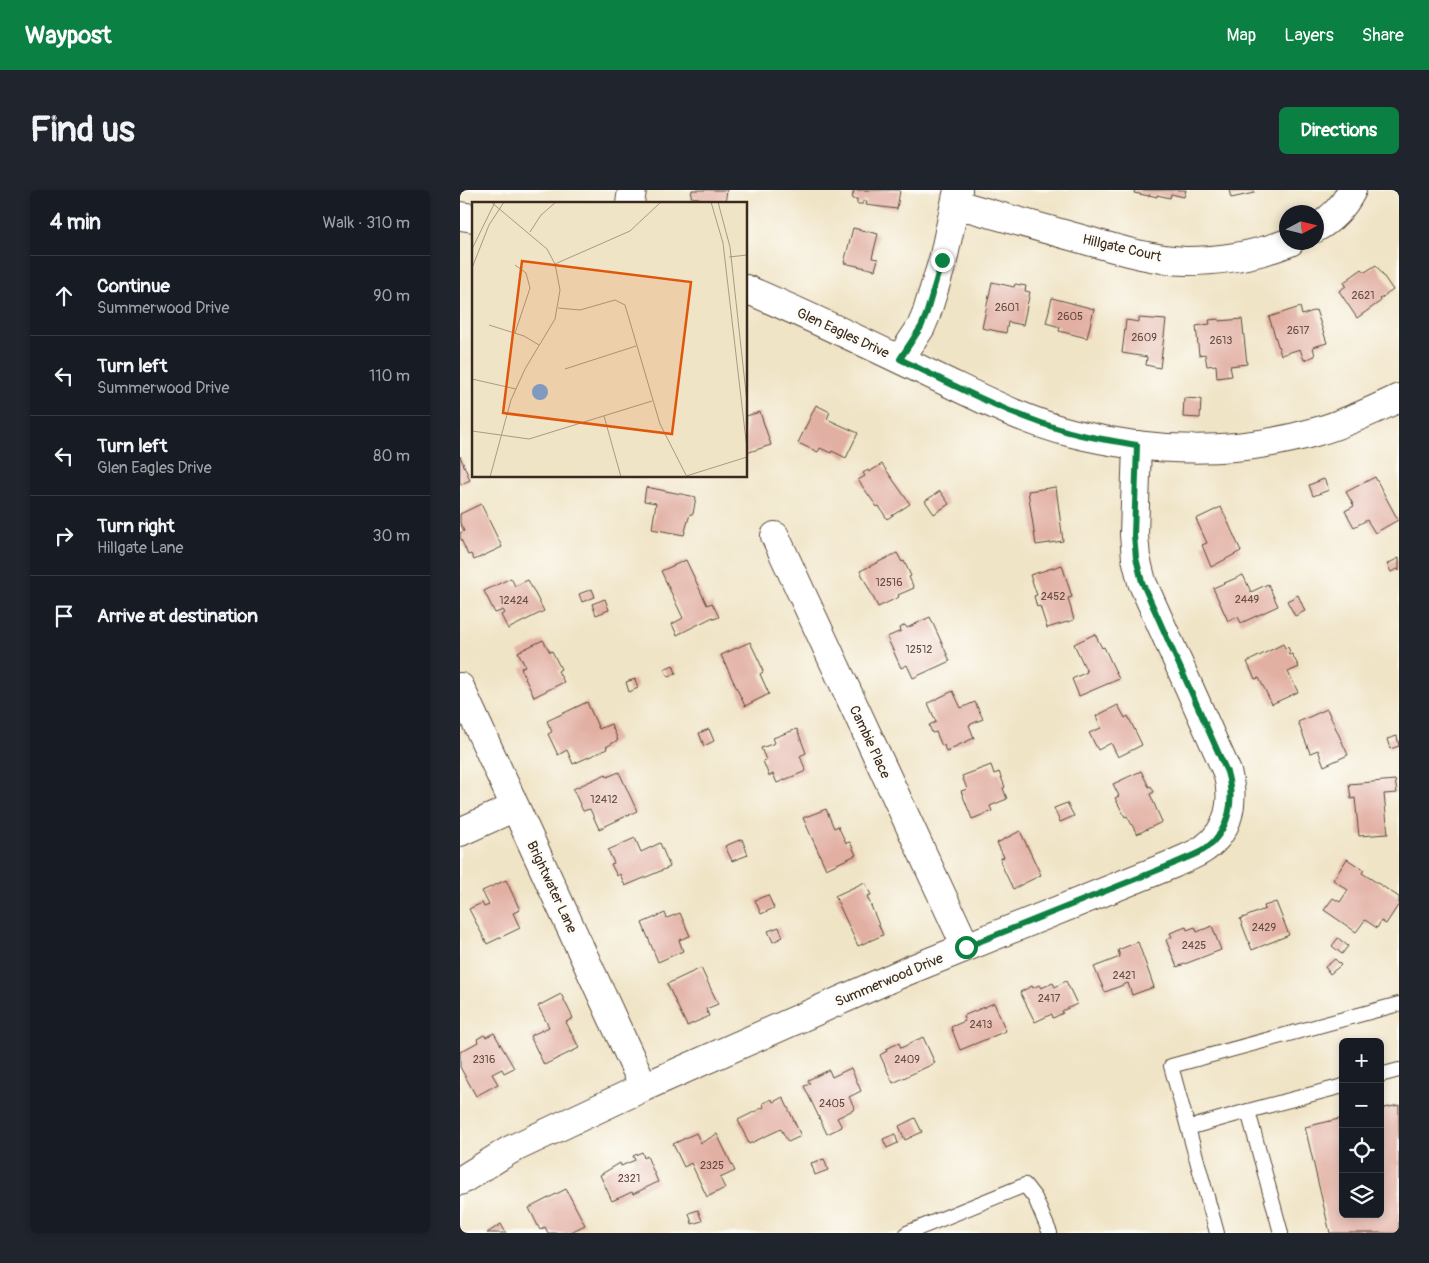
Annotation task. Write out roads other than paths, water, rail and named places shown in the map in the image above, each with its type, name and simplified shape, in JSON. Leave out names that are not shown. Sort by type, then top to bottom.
[{"type":"street","points":[[1324,223],[1335,215],[1352,190]]},
{"type":"street","points":[[900,359],[921,327],[926,315],[957,197]]},
{"type":"street","name":"Hillgate Court","points":[[957,197],[1120,249],[1148,256],[1185,261],[1238,258],[1279,246]]},
{"type":"street","name":"Glen Eagles Drive","points":[[748,290],[829,325],[987,401],[1038,422],[1071,433],[1137,445],[1199,449],[1252,446],[1315,432],[1359,416],[1399,398]]},
{"type":"street","name":"Summerwood Drive","points":[[460,1181],[510,1150],[644,1087],[907,971],[1173,864],[1205,849],[1220,834],[1228,818],[1231,785],[1227,772],[1142,582],[1136,558],[1134,535],[1137,445]]},
{"type":"street","name":"Cambie Place","points":[[775,536],[966,947]]},
{"type":"street","name":"Brightwater Lane","points":[[460,687],[644,1087]]},
{"type":"street","points":[[460,832],[516,807]]},
{"type":"lane","points":[[1216,1233],[1171,1066],[1399,1004]]},
{"type":"lane","points":[[1384,1074],[1399,1070]]},
{"type":"lane","points":[[1188,1128],[1339,1087]]},
{"type":"lane","points":[[1248,1111],[1281,1233]]},
{"type":"lane","points":[[907,1233],[1025,1185],[1035,1198],[1050,1233]]}]
